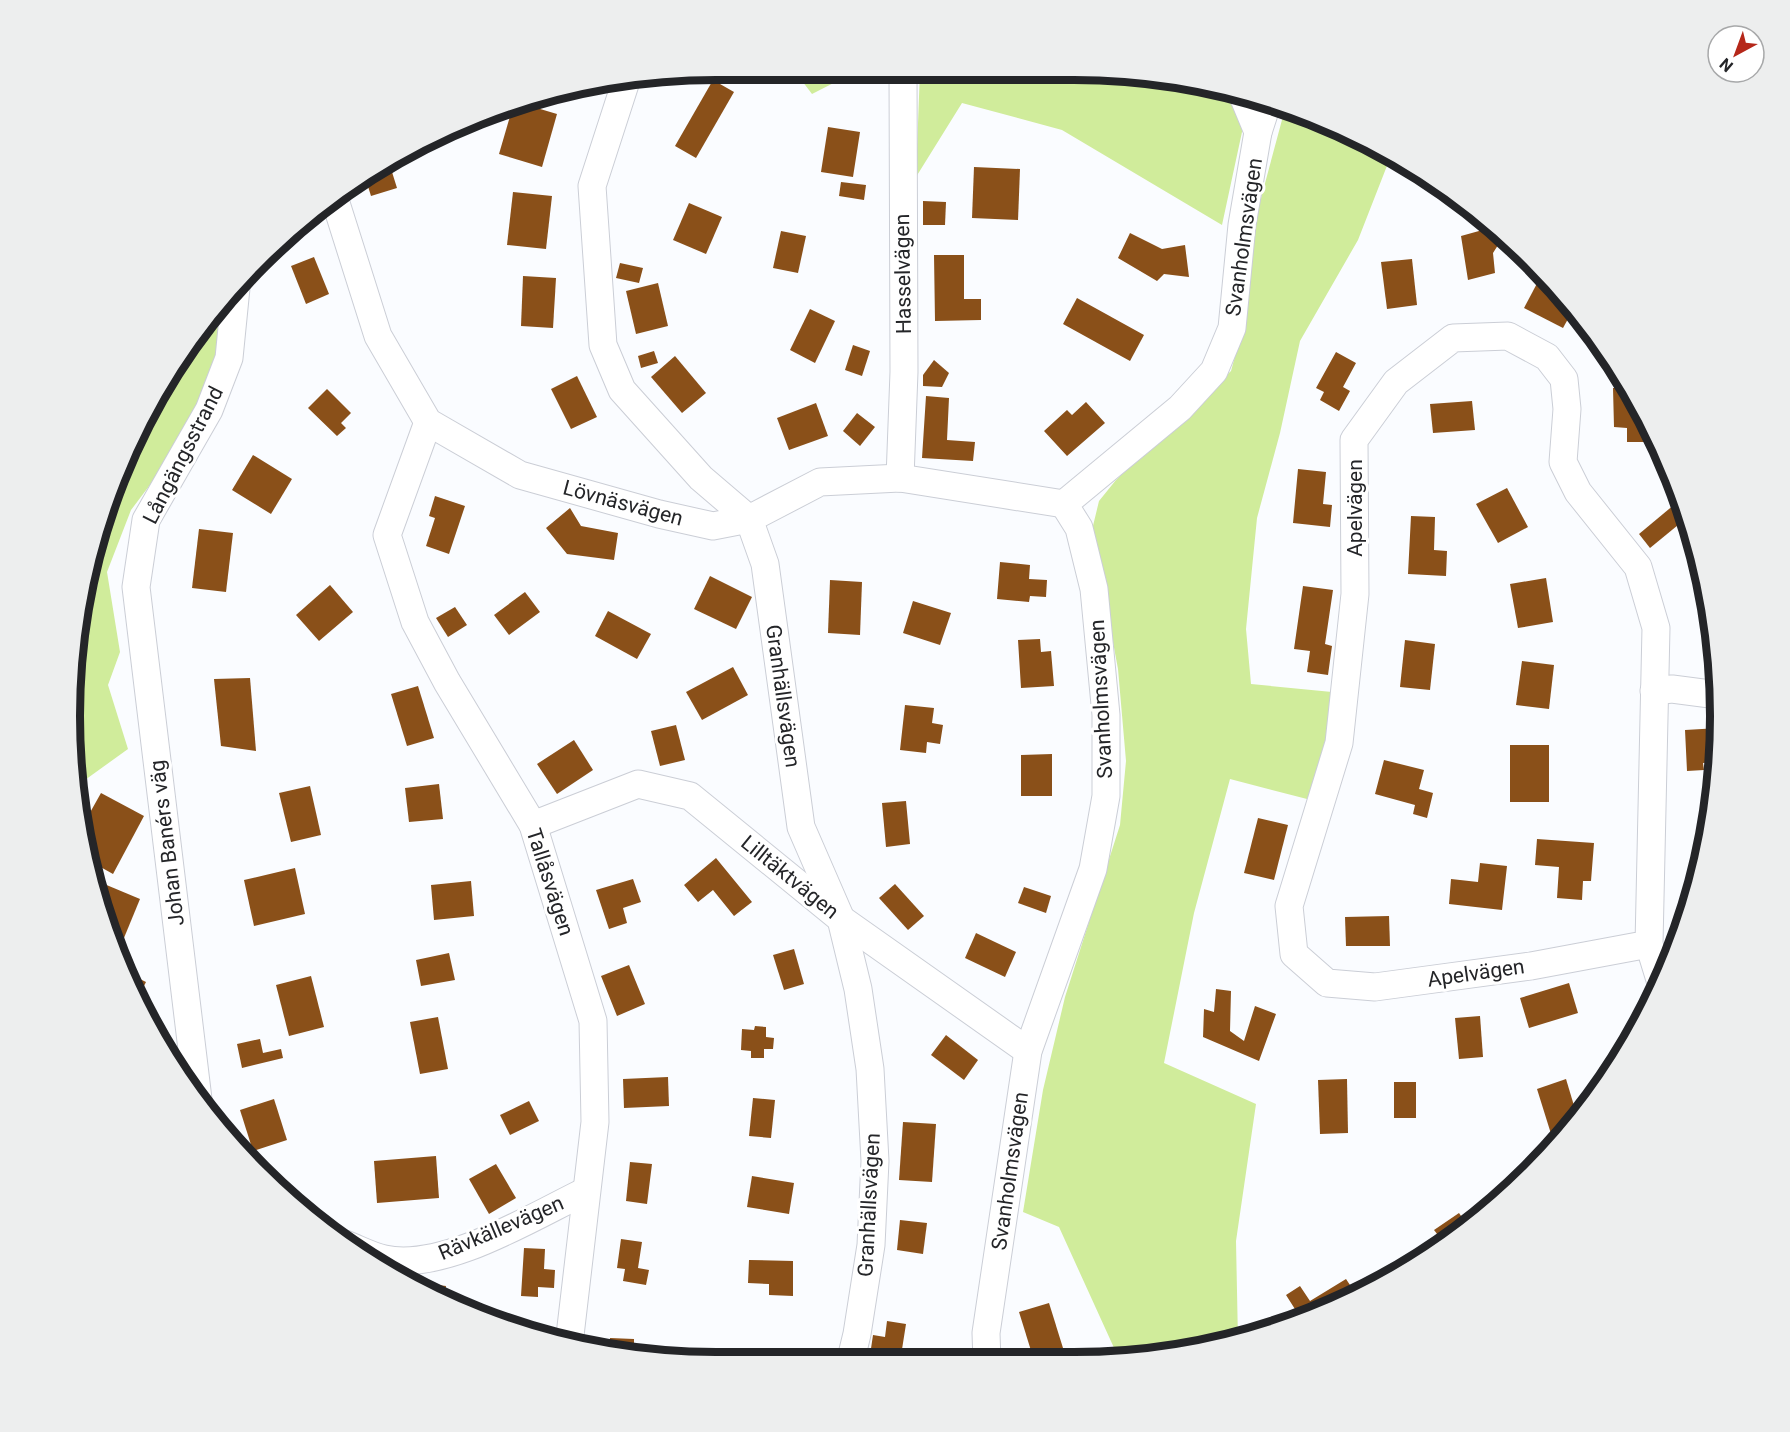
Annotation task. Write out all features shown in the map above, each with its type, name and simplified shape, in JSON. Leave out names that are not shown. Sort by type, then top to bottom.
[{"type":"street","name":"Hasselvägen","points":[[900,478],[904,372],[903,80]]},
{"type":"street","points":[[624,87],[591,186],[603,345],[622,390],[700,478],[749,519]]},
{"type":"street","points":[[1246,103],[1258,132]]},
{"type":"street","name":"Svanholmsvägen","points":[[987,1352],[986,1333],[1028,1051],[1093,869],[1106,796],[1106,715],[1094,589],[1079,528],[1064,504],[1180,408],[1214,371],[1232,328],[1242,225],[1258,132],[1265,109]]},
{"type":"street","name":"Lövnäsvägen","points":[[337,205],[378,336],[428,422],[520,476],[659,514],[713,525],[749,519],[820,482],[900,478],[1064,504]]},
{"type":"street","name":"Långängsstrand","points":[[136,587],[146,520],[209,410],[229,358],[235,299]]},
{"type":"street","name":"Apelvägen","points":[[1649,944],[1531,966],[1375,987],[1327,983],[1294,954],[1289,906],[1339,743],[1356,594],[1354,441],[1396,382],[1453,338],[1508,336],[1546,357],[1564,379],[1566,409],[1563,462],[1578,492],[1638,567],[1656,628],[1649,944],[1657,971]]},
{"type":"street","name":"Tallåsvägen","points":[[428,422],[387,535],[415,622],[447,682],[533,825],[593,1021],[595,1122],[570,1335]]},
{"type":"street","name":"Granhällsvägen","points":[[749,519],[765,564],[801,827],[841,919],[858,989],[870,1069],[875,1161],[871,1245],[852,1352]]},
{"type":"street","name":"Johan Banérs väg","points":[[136,587],[196,1082]]},
{"type":"street","points":[[1654,691],[1672,689],[1709,694]]},
{"type":"street","name":"Lilltäktvägen","points":[[533,825],[638,784],[690,796],[841,919],[1028,1051]]},
{"type":"street","name":"Rävkällevägen","points":[[385,1259],[426,1260],[467,1248],[586,1191]]},
{"type":"green space","points":[[801,80],[839,80],[812,94]]},
{"type":"green space","points":[[920,80],[1074,80],[1157,85],[1238,101],[1245,118],[1222,225],[1062,130],[962,103],[916,177]]},
{"type":"green space","points":[[1283,115],[1356,145],[1388,163],[1358,240],[1300,341],[1280,433],[1257,518],[1246,629],[1251,684],[1332,692],[1330,721],[1323,760],[1307,799],[1230,779],[1194,913],[1164,1063],[1256,1104],[1236,1241],[1238,1331],[1157,1347],[1115,1351],[1059,1227],[1023,1212],[1043,1090],[1065,997],[1120,825],[1126,761],[1118,669],[1092,530],[1099,501],[1116,480],[1231,371],[1242,331],[1257,213]]},
{"type":"green space","points":[[224,312],[220,355],[205,398],[168,461],[131,510],[107,572],[120,652],[108,685],[128,749],[83,781],[80,716],[81,674],[92,592],[113,511],[143,441],[187,362]]},
{"type":"building","points":[[713,80],[734,92],[696,158],[675,146]]},
{"type":"building","points":[[532,107],[557,114],[542,167],[499,154],[511,113]]},
{"type":"building","points":[[828,127],[860,132],[853,177],[821,172]]},
{"type":"building","points":[[974,167],[1020,169],[1018,220],[972,218]]},
{"type":"building","points":[[391,169],[397,188],[371,196],[367,184]]},
{"type":"building","points":[[841,182],[866,185],[864,200],[839,196]]},
{"type":"building","points":[[513,192],[552,196],[546,249],[507,245]]},
{"type":"building","points":[[923,201],[946,202],[945,225],[923,225]]},
{"type":"building","points":[[689,203],[722,217],[706,254],[673,240]]},
{"type":"building","points":[[1479,225],[1500,242],[1493,253],[1495,273],[1468,280],[1461,236],[1479,231]]},
{"type":"building","points":[[781,231],[806,236],[798,273],[773,268]]},
{"type":"building","points":[[1130,233],[1162,249],[1185,245],[1189,277],[1164,274],[1157,281],[1118,258]]},
{"type":"building","points":[[934,255],[964,255],[964,299],[981,299],[981,320],[935,321]]},
{"type":"building","points":[[314,257],[329,294],[306,304],[291,266]]},
{"type":"building","points":[[1412,259],[1417,305],[1387,309],[1381,262]]},
{"type":"building","points":[[620,263],[643,268],[639,283],[616,278]]},
{"type":"building","points":[[523,276],[556,278],[553,328],[521,326]]},
{"type":"building","points":[[1538,281],[1569,317],[1563,328],[1524,308]]},
{"type":"building","points":[[658,283],[668,326],[636,334],[626,291]]},
{"type":"building","points":[[1077,298],[1144,335],[1130,361],[1063,324]]},
{"type":"building","points":[[810,309],[835,321],[815,363],[790,350]]},
{"type":"building","points":[[853,345],[870,351],[862,376],[845,370]]},
{"type":"building","points":[[654,351],[658,363],[641,368],[638,356]]},
{"type":"building","points":[[1336,352],[1356,363],[1343,387],[1350,391],[1339,411],[1320,400],[1324,392],[1316,388]]},
{"type":"building","points":[[675,356],[706,393],[682,413],[651,377]]},
{"type":"building","points":[[934,360],[949,373],[942,387],[923,386],[923,375]]},
{"type":"building","points":[[577,376],[597,417],[571,429],[551,389]]},
{"type":"building","points":[[1613,388],[1619,388],[1649,442],[1627,442],[1627,428],[1614,427]]},
{"type":"building","points":[[327,389],[351,413],[341,423],[346,428],[337,436],[308,408]]},
{"type":"building","points":[[926,396],[949,398],[947,440],[975,442],[973,461],[922,458]]},
{"type":"building","points":[[1472,401],[1475,430],[1433,433],[1430,404]]},
{"type":"building","points":[[1086,402],[1105,423],[1067,456],[1044,431],[1067,410],[1072,415]]},
{"type":"building","points":[[816,403],[828,436],[789,450],[777,418]]},
{"type":"building","points":[[857,413],[875,427],[860,446],[843,431]]},
{"type":"building","points":[[253,455],[292,479],[271,514],[232,490]]},
{"type":"building","points":[[1298,469],[1326,472],[1323,504],[1332,505],[1330,527],[1293,523]]},
{"type":"building","points":[[1507,488],[1528,527],[1498,543],[1476,504]]},
{"type":"building","points":[[435,496],[465,506],[449,554],[426,546],[435,518],[429,516]]},
{"type":"building","points":[[1674,504],[1681,523],[1650,548],[1639,534]]},
{"type":"building","points":[[570,508],[581,526],[618,533],[614,560],[567,554],[546,528]]},
{"type":"building","points":[[1411,516],[1435,517],[1434,550],[1447,551],[1446,576],[1408,574]]},
{"type":"building","points":[[199,529],[233,533],[226,592],[192,588]]},
{"type":"building","points":[[1000,562],[1030,565],[1029,579],[1047,580],[1046,597],[1030,596],[1029,602],[997,599]]},
{"type":"building","points":[[710,576],[752,597],[736,629],[694,609]]},
{"type":"building","points":[[1546,578],[1553,622],[1518,628],[1510,584]]},
{"type":"building","points":[[830,580],[862,582],[860,635],[828,633]]},
{"type":"building","points":[[330,585],[353,612],[319,641],[296,615]]},
{"type":"building","points":[[1303,586],[1333,590],[1325,644],[1332,646],[1328,675],[1307,672],[1310,651],[1294,649]]},
{"type":"building","points":[[525,592],[540,612],[509,635],[494,615]]},
{"type":"building","points":[[913,601],[951,613],[940,645],[903,633]]},
{"type":"building","points":[[455,607],[467,625],[448,637],[436,618]]},
{"type":"building","points":[[608,611],[651,634],[637,659],[595,636]]},
{"type":"building","points":[[1040,639],[1041,652],[1051,651],[1054,686],[1021,688],[1018,640]]},
{"type":"building","points":[[1405,640],[1435,644],[1430,690],[1400,687]]},
{"type":"building","points":[[1522,661],[1554,665],[1549,709],[1516,705]]},
{"type":"building","points":[[733,667],[748,695],[702,720],[686,692]]},
{"type":"building","points":[[250,678],[256,751],[221,746],[214,679]]},
{"type":"building","points":[[418,686],[434,738],[407,746],[391,694]]},
{"type":"building","points":[[905,705],[934,708],[932,723],[943,725],[940,744],[927,742],[926,753],[900,750]]},
{"type":"building","points":[[676,725],[685,760],[660,766],[651,731]]},
{"type":"building","points":[[1710,729],[1709,763],[1703,763],[1704,770],[1687,771],[1685,730]]},
{"type":"building","points":[[574,740],[593,770],[557,794],[537,764]]},
{"type":"building","points":[[1510,745],[1549,745],[1549,802],[1510,802]]},
{"type":"building","points":[[1052,754],[1052,796],[1021,796],[1021,755]]},
{"type":"building","points":[[1384,760],[1424,770],[1419,789],[1433,793],[1427,818],[1413,814],[1415,805],[1375,794]]},
{"type":"building","points":[[439,784],[443,819],[409,822],[405,788]]},
{"type":"building","points":[[310,786],[321,835],[291,842],[279,793]]},
{"type":"building","points":[[101,793],[144,816],[113,874],[98,865],[88,816]]},
{"type":"building","points":[[906,801],[910,844],[886,847],[882,803]]},
{"type":"building","points":[[1258,818],[1288,825],[1274,880],[1244,873]]},
{"type":"building","points":[[1537,839],[1594,843],[1591,881],[1583,881],[1582,900],[1557,898],[1559,867],[1535,865]]},
{"type":"building","points":[[716,858],[752,902],[734,916],[713,890],[698,902],[684,885]]},
{"type":"building","points":[[1480,863],[1507,866],[1502,910],[1449,904],[1451,879],[1478,882]]},
{"type":"building","points":[[295,868],[305,914],[254,926],[244,880]]},
{"type":"building","points":[[633,879],[641,902],[623,908],[627,923],[609,929],[596,890]]},
{"type":"building","points":[[471,881],[474,916],[434,920],[431,885]]},
{"type":"building","points":[[102,883],[140,899],[122,944]]},
{"type":"building","points":[[895,884],[924,916],[908,930],[879,898]]},
{"type":"building","points":[[1024,887],[1051,896],[1046,913],[1018,903]]},
{"type":"building","points":[[1389,916],[1390,946],[1346,946],[1345,917]]},
{"type":"building","points":[[976,933],[1016,952],[1005,977],[965,958]]},
{"type":"building","points":[[794,949],[804,984],[784,990],[773,955]]},
{"type":"building","points":[[449,953],[455,980],[421,986],[416,960]]},
{"type":"building","points":[[629,965],[645,1004],[617,1016],[601,976]]},
{"type":"building","points":[[311,976],[324,1027],[289,1036],[276,985]]},
{"type":"building","points":[[135,977],[146,982],[142,991]]},
{"type":"building","points":[[1569,983],[1578,1013],[1529,1028],[1520,998]]},
{"type":"building","points":[[1216,989],[1231,991],[1230,1031],[1244,1041],[1255,1006],[1276,1014],[1259,1061],[1203,1037],[1204,1009],[1214,1012]]},
{"type":"building","points":[[1480,1016],[1483,1057],[1459,1059],[1455,1018]]},
{"type":"building","points":[[438,1017],[448,1069],[420,1074],[410,1022]]},
{"type":"building","points":[[755,1026],[766,1027],[766,1037],[774,1038],[773,1049],[764,1049],[764,1058],[751,1058],[751,1051],[741,1050],[742,1029],[754,1030]]},
{"type":"building","points":[[946,1035],[978,1060],[964,1080],[931,1055]]},
{"type":"building","points":[[260,1039],[263,1053],[281,1049],[283,1058],[242,1068],[237,1044]]},
{"type":"building","points":[[668,1077],[669,1106],[624,1108],[623,1079]]},
{"type":"building","points":[[1347,1079],[1348,1133],[1320,1134],[1318,1080]]},
{"type":"building","points":[[1566,1079],[1575,1108],[1552,1137],[1537,1089]]},
{"type":"building","points":[[1394,1082],[1416,1082],[1416,1118],[1394,1118]]},
{"type":"building","points":[[753,1098],[775,1100],[771,1138],[749,1136]]},
{"type":"building","points":[[274,1099],[287,1140],[253,1151],[240,1110]]},
{"type":"building","points":[[529,1101],[539,1121],[510,1135],[500,1115]]},
{"type":"building","points":[[903,1122],[936,1124],[932,1182],[899,1180]]},
{"type":"building","points":[[436,1156],[439,1198],[377,1203],[374,1161]]},
{"type":"building","points":[[630,1162],[652,1164],[647,1204],[626,1201]]},
{"type":"building","points":[[496,1164],[516,1198],[489,1214],[469,1179]]},
{"type":"building","points":[[752,1176],[794,1183],[789,1214],[747,1207]]},
{"type":"building","points":[[1459,1213],[1463,1219],[1439,1237],[1434,1230]]},
{"type":"building","points":[[900,1220],[927,1223],[923,1254],[897,1250]]},
{"type":"building","points":[[621,1239],[642,1242],[638,1268],[649,1270],[646,1285],[623,1281],[625,1269],[617,1268]]},
{"type":"building","points":[[524,1248],[545,1249],[544,1269],[555,1270],[554,1288],[538,1287],[538,1297],[521,1296]]},
{"type":"building","points":[[749,1260],[793,1261],[793,1296],[769,1295],[769,1284],[748,1283]]},
{"type":"building","points":[[1346,1279],[1352,1289],[1297,1312],[1286,1295],[1300,1286],[1310,1301]]},
{"type":"building","points":[[428,1284],[446,1286],[445,1292]]},
{"type":"building","points":[[1049,1303],[1063,1348],[1050,1352],[1031,1352],[1019,1312]]},
{"type":"building","points":[[887,1321],[906,1324],[902,1352],[870,1352],[873,1335],[885,1337]]},
{"type":"building","points":[[610,1338],[634,1339],[634,1347],[633,1347],[609,1343]]}]
